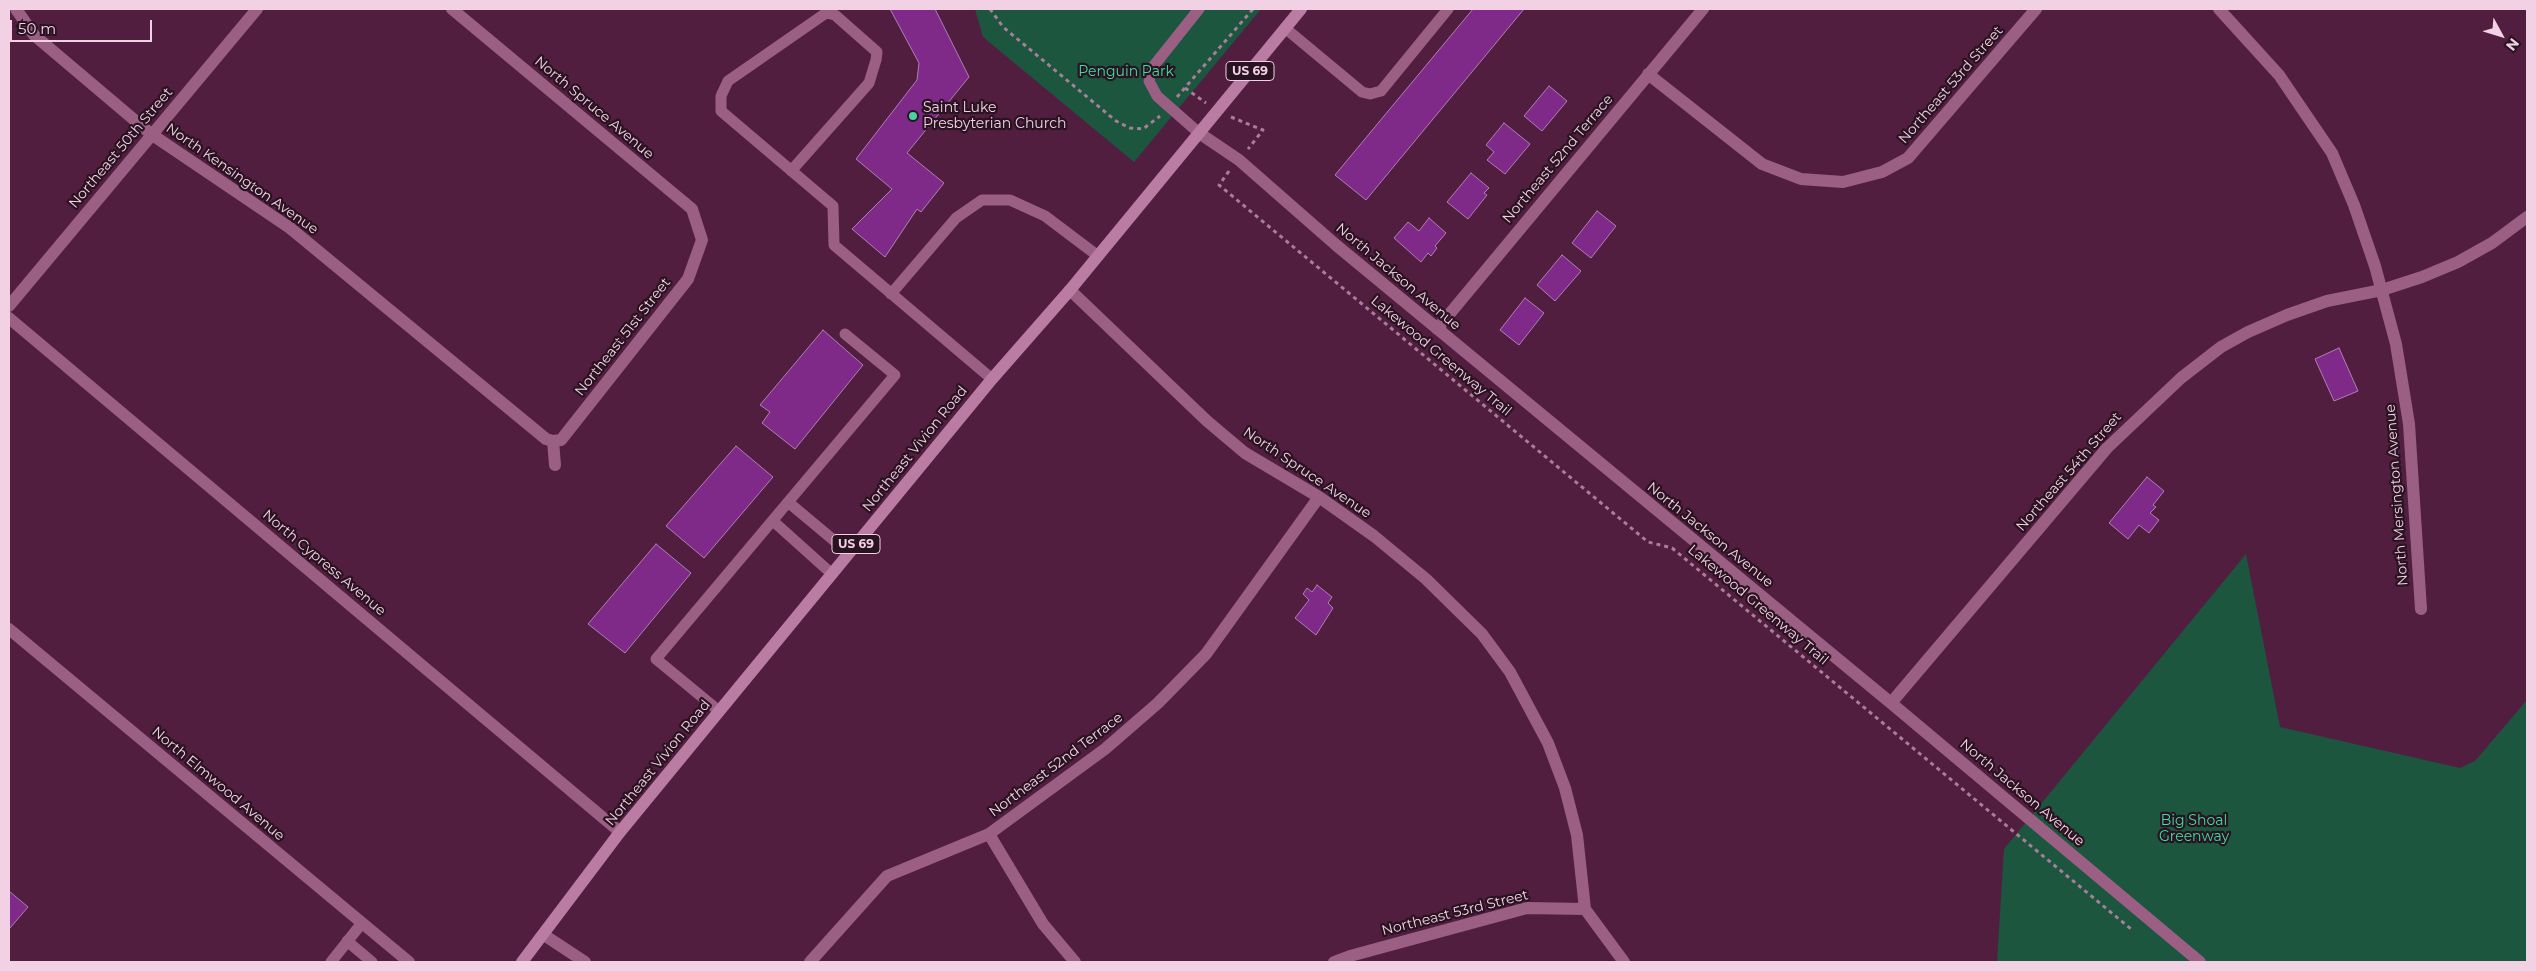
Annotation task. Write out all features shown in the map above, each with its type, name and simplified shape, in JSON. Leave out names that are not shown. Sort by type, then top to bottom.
[{"type":"main road","name":"Northeast Vivion Road","points":[[522,962],[620,832],[992,379],[1070,290],[1301,9]]},
{"type":"street","name":"North Kensington Avenue","points":[[16,9],[40,41],[151,134],[290,228],[546,439],[553,441]]},
{"type":"street","name":"Northeast 50th Street","points":[[9,306],[257,9]]},
{"type":"street","name":"North Spruce Avenue","points":[[452,9],[692,210],[702,240]]},
{"type":"street","name":"Northeast 52nd Terrace","points":[[1437,329],[1703,9]]},
{"type":"street","name":"Northeast 53rd Street","points":[[1648,74],[1751,156],[1775,170],[1801,179],[1829,183],[1870,177],[1908,158],[2036,9]]},
{"type":"street","name":"North Mersington Avenue","points":[[2219,9],[2279,75],[2332,153],[2354,206],[2382,290],[2396,344],[2409,424],[2421,609]]},
{"type":"street","name":"North Jackson Avenue","points":[[1199,133],[1239,160],[1336,245],[1891,703],[2200,962]]},
{"type":"street","name":"Northeast 54th Street","points":[[1891,703],[2107,448],[2181,378],[2222,347],[2286,315],[2327,301],[2382,290],[2422,277],[2458,262],[2492,243],[2527,217]]},
{"type":"street","name":"Northeast 51st Street","points":[[553,441],[561,440],[688,279],[702,240]]},
{"type":"street","name":"North Spruce Avenue","points":[[1070,290],[1207,421],[1245,453],[1319,497],[1374,536],[1426,580],[1482,634],[1510,672],[1548,743],[1565,788],[1577,835],[1585,909]]},
{"type":"street","name":"North Cypress Avenue","points":[[9,318],[620,832]]},
{"type":"street","points":[[553,441],[555,465]]},
{"type":"street","name":"Northeast 52nd Terrace","points":[[810,962],[887,876],[989,834],[1105,750],[1158,703],[1206,654],[1319,497]]},
{"type":"street","name":"North Elmwood Avenue","points":[[9,630],[409,962]]},
{"type":"street","points":[[989,834],[1043,924],[1076,962]]},
{"type":"street","name":"Northeast 53rd Street","points":[[1334,962],[1527,908],[1585,909]]},
{"type":"street","points":[[1585,909],[1624,962]]},
{"type":"street","points":[[544,935],[585,962]]},
{"type":"lane","points":[[1199,9],[1152,68],[1149,81],[1157,96],[1199,133]]},
{"type":"lane","points":[[1285,28],[1362,92],[1370,94],[1381,91],[1448,9]]},
{"type":"lane","points":[[791,170],[869,83],[876,60],[877,52],[835,15],[826,13],[728,81],[721,96],[721,111],[832,206],[834,245],[992,379]]},
{"type":"lane","points":[[891,294],[956,218],[982,200],[1010,200],[1045,216],[1098,256]]},
{"type":"lane","points":[[719,711],[656,659],[895,375],[845,334]]},
{"type":"lane","points":[[788,502],[849,553]]},
{"type":"lane","points":[[773,521],[832,574]]},
{"type":"lane","points":[[332,962],[362,923]]},
{"type":"lane","points":[[347,941],[372,962]]},
{"type":"path","points":[[990,9],[1003,27],[1116,121],[1130,128],[1143,129],[1152,124],[1169,106]]},
{"type":"path","points":[[1185,88],[1253,9]]},
{"type":"path","points":[[1254,128],[1263,130],[1254,142]]},
{"type":"path","name":"Lakewood Greenway Trail","points":[[1230,170],[1219,185],[1648,542],[1672,548],[2131,929]]},
{"type":"green space","name":"Penguin Park","points":[[975,9],[1261,9],[1134,162],[983,37]]},
{"type":"green space","name":"Big Shoal Greenway","points":[[2246,554],[2280,727],[2460,768],[2475,761],[2527,700],[2527,962],[1997,962],[2004,849]]},
{"type":"building","name":"Saint Luke Presbyterian Church","points":[[890,9],[935,9],[969,77],[907,153],[944,183],[921,212],[917,209],[885,257],[852,229],[892,189],[856,159],[917,80],[919,63]]},
{"type":"building","points":[[1473,9],[1524,9],[1366,200],[1335,175]]},
{"type":"building","points":[[1549,86],[1567,101],[1542,131],[1524,116]]},
{"type":"building","points":[[1504,123],[1530,144],[1505,174],[1487,160],[1494,152],[1486,145]]},
{"type":"building","points":[[1471,173],[1489,188],[1484,193],[1487,195],[1468,219],[1447,202]]},
{"type":"building","points":[[1597,211],[1616,226],[1591,258],[1572,243]]},
{"type":"building","points":[[1429,218],[1446,233],[1435,246],[1437,248],[1431,256],[1428,253],[1421,262],[1394,238],[1408,222],[1419,231]]},
{"type":"building","points":[[1562,255],[1581,271],[1555,301],[1537,285]]},
{"type":"building","points":[[1525,298],[1544,313],[1519,345],[1500,330]]},
{"type":"building","points":[[823,330],[863,365],[795,449],[762,423],[770,412],[760,405]]},
{"type":"building","points":[[2339,348],[2358,391],[2334,401],[2315,359]]},
{"type":"building","points":[[736,446],[773,477],[704,558],[666,526]]},
{"type":"building","points":[[2147,477],[2164,491],[2153,505],[2156,507],[2150,513],[2159,520],[2149,533],[2139,525],[2128,539],[2109,523]]},
{"type":"building","points":[[656,544],[691,573],[625,653],[588,624]]},
{"type":"building","points":[[1317,585],[1332,597],[1328,603],[1333,608],[1316,635],[1295,618],[1309,600],[1303,594],[1307,588],[1312,592]]},
{"type":"building","points":[[9,891],[28,907],[10,928],[9,927]]},
{"type":"place","name":"Saint Luke Presbyterian Church","points":[[913,116]]}]
